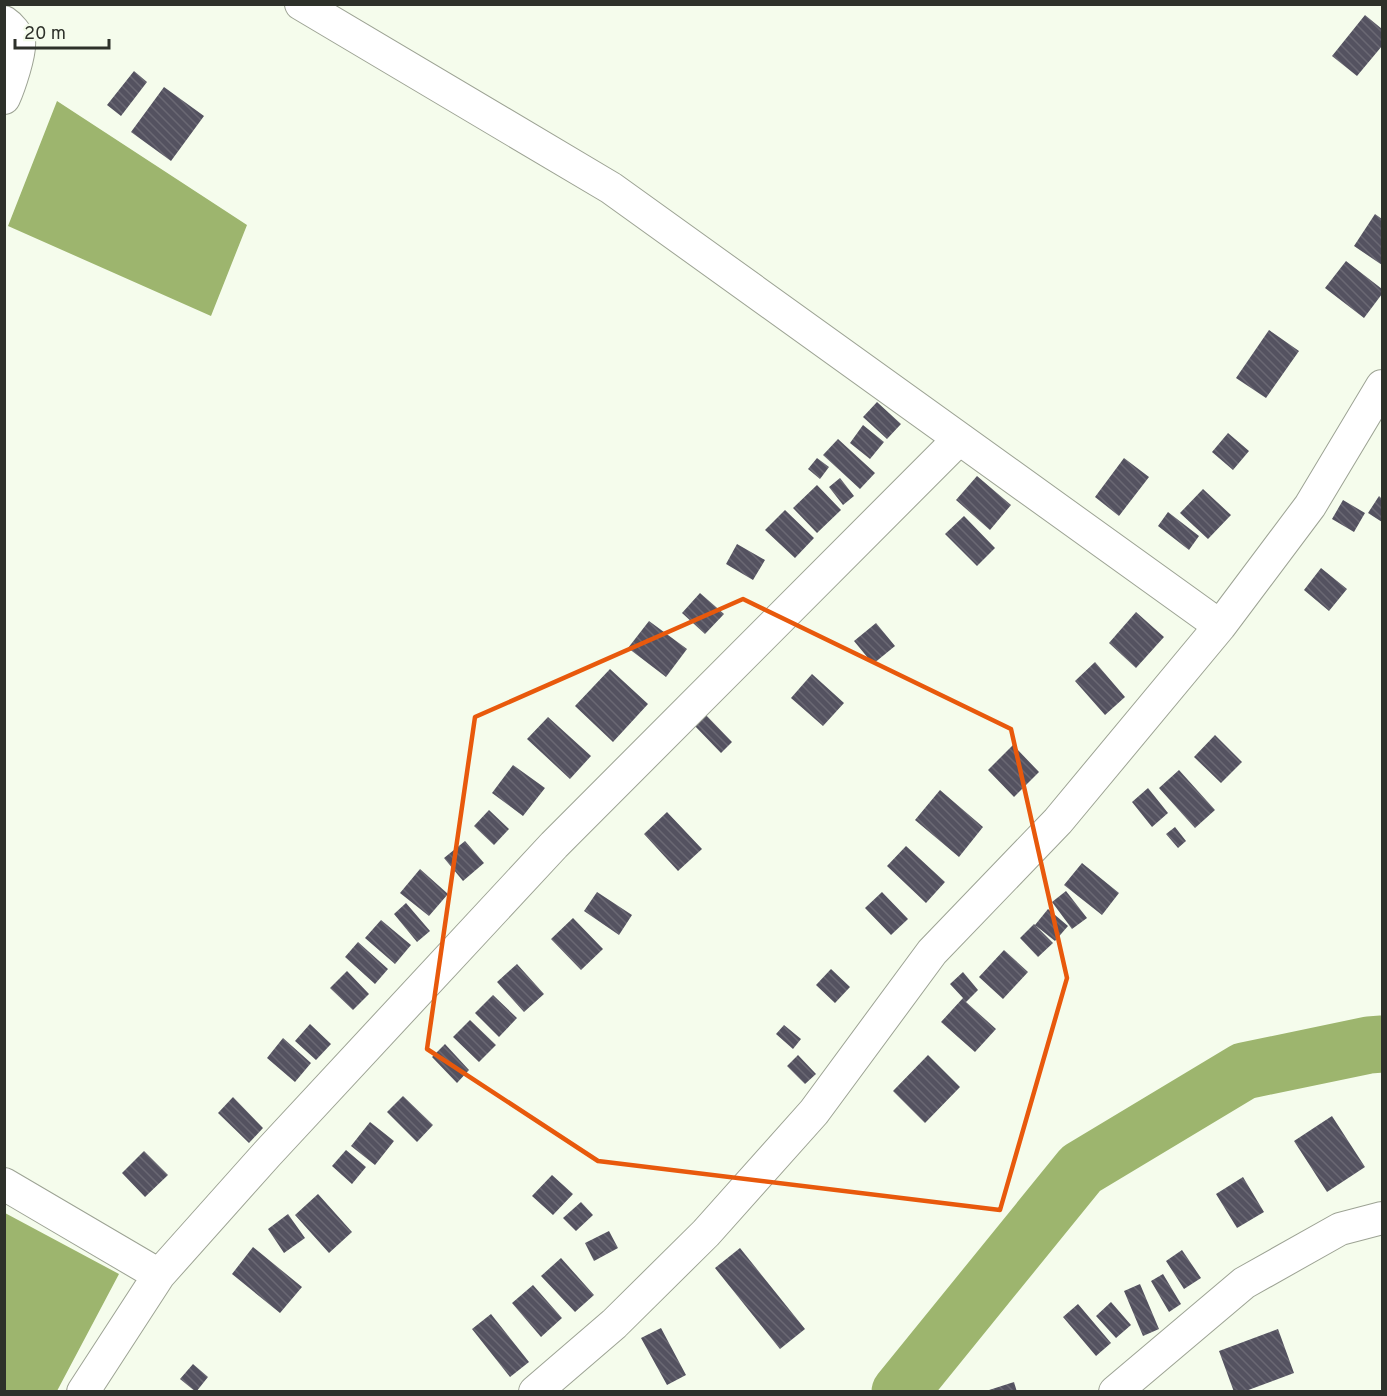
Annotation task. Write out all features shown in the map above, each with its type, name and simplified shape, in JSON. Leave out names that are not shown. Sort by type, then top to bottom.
[{"type":"street","points":[[301,4],[611,188],[1220,626]]},
{"type":"street","points":[[4,22],[10,26],[19,42],[14,72],[4,98]]},
{"type":"street","points":[[535,1392],[614,1324],[706,1233],[814,1112],[932,952],[1058,821],[1220,626],[1310,506],[1383,386]]},
{"type":"street","points":[[83,1392],[159,1275],[267,1154],[554,845],[959,439]]},
{"type":"street","points":[[4,1184],[159,1275]]},
{"type":"street","points":[[1115,1392],[1244,1283],[1340,1229],[1383,1218]]},
{"type":"highlighted area","points":[[743,599],[1011,729],[1067,978],[1000,1210],[598,1161],[427,1049],[475,717]]},
{"type":"shaded area","points":[[57,101],[247,225],[211,316],[8,226]]},
{"type":"shaded area","points":[[5,1213],[119,1274],[57,1391],[5,1391]]},
{"type":"building","points":[[1365,15],[1382,29],[1382,46],[1357,76],[1332,56]]},
{"type":"building","points":[[134,71],[147,82],[121,116],[107,105]]},
{"type":"building","points":[[164,87],[204,116],[171,161],[131,132]]},
{"type":"building","points":[[1375,214],[1382,219],[1382,265],[1354,246]]},
{"type":"building","points":[[1346,261],[1382,289],[1382,294],[1364,318],[1325,288]]},
{"type":"building","points":[[1269,330],[1299,351],[1266,398],[1236,378]]},
{"type":"building","points":[[877,402],[901,424],[887,439],[863,417]]},
{"type":"building","points":[[863,425],[884,442],[870,459],[850,443]]},
{"type":"building","points":[[1228,433],[1249,451],[1233,470],[1212,452]]},
{"type":"building","points":[[838,439],[875,473],[860,489],[823,455]]},
{"type":"building","points":[[817,458],[829,467],[820,479],[808,469]]},
{"type":"building","points":[[1124,458],[1149,477],[1119,516],[1095,497]]},
{"type":"building","points":[[977,476],[1011,505],[990,530],[956,500]]},
{"type":"building","points":[[840,478],[854,496],[843,505],[829,487]]},
{"type":"building","points":[[817,485],[841,510],[817,533],[793,508]]},
{"type":"building","points":[[1203,489],[1231,515],[1208,539],[1180,513]]},
{"type":"building","points":[[1379,496],[1382,499],[1382,522],[1368,513]]},
{"type":"building","points":[[1343,500],[1365,513],[1354,532],[1332,519]]},
{"type":"building","points":[[785,510],[814,538],[795,558],[765,530]]},
{"type":"building","points":[[1168,512],[1199,536],[1189,550],[1158,526]]},
{"type":"building","points":[[964,516],[995,548],[977,566],[945,534]]},
{"type":"building","points":[[737,544],[765,560],[753,580],[726,564]]},
{"type":"building","points":[[1321,568],[1347,589],[1329,611],[1304,590]]},
{"type":"building","points":[[700,593],[724,614],[705,634],[682,613]]},
{"type":"building","points":[[1136,612],[1164,637],[1136,668],[1109,643]]},
{"type":"building","points":[[649,621],[687,649],[666,677],[628,648]]},
{"type":"building","points":[[876,623],[895,646],[873,664],[854,641]]},
{"type":"building","points":[[1095,662],[1125,697],[1105,715],[1075,681]]},
{"type":"building","points":[[610,669],[648,704],[613,742],[575,706]]},
{"type":"building","points":[[812,674],[844,703],[823,726],[791,698]]},
{"type":"building","points":[[704,713],[732,742],[721,753],[693,724]]},
{"type":"building","points":[[548,717],[591,756],[570,779],[527,739]]},
{"type":"building","points":[[1215,735],[1242,762],[1221,783],[1194,757]]},
{"type":"building","points":[[1013,745],[1039,772],[1014,797],[988,770]]},
{"type":"building","points":[[513,765],[545,788],[523,816],[492,793]]},
{"type":"building","points":[[1179,770],[1215,810],[1195,828],[1159,788]]},
{"type":"building","points":[[1148,788],[1168,813],[1152,827],[1132,802]]},
{"type":"building","points":[[940,790],[983,827],[959,857],[915,820]]},
{"type":"building","points":[[489,810],[509,829],[494,845],[474,826]]},
{"type":"building","points":[[667,812],[702,849],[678,871],[644,834]]},
{"type":"building","points":[[1175,827],[1186,841],[1178,848],[1166,834]]},
{"type":"building","points":[[465,841],[484,863],[463,881],[444,858]]},
{"type":"building","points":[[906,846],[945,882],[926,903],[887,866]]},
{"type":"building","points":[[1082,863],[1119,893],[1102,915],[1064,885]]},
{"type":"building","points":[[420,869],[448,894],[429,916],[400,893]]},
{"type":"building","points":[[1066,891],[1087,918],[1072,929],[1052,902]]},
{"type":"building","points":[[597,892],[632,915],[619,935],[584,911]]},
{"type":"building","points":[[882,892],[908,919],[891,935],[865,908]]},
{"type":"building","points":[[406,903],[430,931],[417,942],[394,914]]},
{"type":"building","points":[[1048,909],[1068,926],[1055,941],[1035,925]]},
{"type":"building","points":[[573,918],[603,949],[581,970],[551,939]]},
{"type":"building","points":[[381,920],[411,945],[395,964],[365,938]]},
{"type":"building","points":[[1034,924],[1053,943],[1038,957],[1020,938]]},
{"type":"building","points":[[358,942],[388,969],[375,984],[345,957]]},
{"type":"building","points":[[1004,950],[1028,972],[1003,999],[979,977]]},
{"type":"building","points":[[517,964],[544,994],[524,1012],[497,982]]},
{"type":"building","points":[[831,969],[850,987],[835,1003],[816,985]]},
{"type":"building","points":[[347,971],[369,994],[353,1010],[330,988]]},
{"type":"building","points":[[963,972],[978,990],[966,1002],[996,1029],[975,1052],[941,1022],[963,998],[950,984]]},
{"type":"building","points":[[493,995],[517,1018],[499,1037],[475,1013]]},
{"type":"building","points":[[470,1020],[496,1045],[479,1062],[453,1037]]},
{"type":"building","points":[[310,1024],[331,1044],[316,1060],[295,1041]]},
{"type":"building","points":[[784,1025],[801,1039],[793,1049],[776,1034]]},
{"type":"building","points":[[283,1038],[311,1063],[295,1082],[267,1058]]},
{"type":"building","points":[[445,1044],[469,1070],[457,1083],[432,1057]]},
{"type":"building","points":[[798,1055],[816,1074],[805,1084],[787,1066]]},
{"type":"building","points":[[928,1055],[960,1087],[925,1123],[893,1091]]},
{"type":"building","points":[[403,1096],[433,1125],[417,1142],[387,1112]]},
{"type":"building","points":[[233,1097],[263,1128],[249,1143],[218,1113]]},
{"type":"building","points":[[1332,1116],[1365,1167],[1327,1192],[1294,1141]]},
{"type":"building","points":[[370,1122],[394,1141],[375,1165],[351,1146]]},
{"type":"building","points":[[346,1150],[366,1167],[352,1184],[332,1166]]},
{"type":"building","points":[[144,1151],[168,1175],[145,1197],[122,1173]]},
{"type":"building","points":[[552,1175],[573,1194],[553,1215],[532,1196]]},
{"type":"building","points":[[1243,1177],[1264,1212],[1237,1228],[1216,1194]]},
{"type":"building","points":[[318,1194],[352,1232],[329,1253],[295,1215]]},
{"type":"building","points":[[581,1202],[593,1215],[576,1231],[563,1218]]},
{"type":"building","points":[[288,1214],[305,1238],[284,1253],[268,1229]]},
{"type":"building","points":[[609,1231],[618,1248],[594,1261],[585,1243]]},
{"type":"building","points":[[253,1247],[302,1287],[280,1313],[232,1274]]},
{"type":"building","points":[[740,1248],[805,1329],[780,1349],[715,1268]]},
{"type":"building","points":[[1182,1250],[1201,1278],[1184,1289],[1166,1261]]},
{"type":"building","points":[[561,1258],[594,1295],[575,1312],[541,1276]]},
{"type":"building","points":[[1163,1274],[1181,1304],[1169,1312],[1151,1281]]},
{"type":"building","points":[[1140,1284],[1159,1329],[1143,1336],[1124,1291]]},
{"type":"building","points":[[533,1285],[562,1318],[541,1337],[512,1303]]},
{"type":"building","points":[[1111,1302],[1131,1325],[1116,1338],[1096,1316]]},
{"type":"building","points":[[1078,1304],[1111,1343],[1096,1356],[1063,1317]]},
{"type":"building","points":[[491,1314],[529,1362],[510,1377],[472,1329]]},
{"type":"building","points":[[661,1328],[686,1375],[667,1385],[641,1338]]},
{"type":"building","points":[[1278,1329],[1294,1373],[1243,1392],[1234,1392],[1219,1351]]},
{"type":"building","points":[[193,1364],[208,1377],[196,1392],[180,1379]]},
{"type":"building","points":[[1014,1382],[1017,1392],[986,1392],[986,1391]]},
{"type":"waterway","points":[[900,1392],[1081,1169],[1244,1071],[1382,1044]]}]
